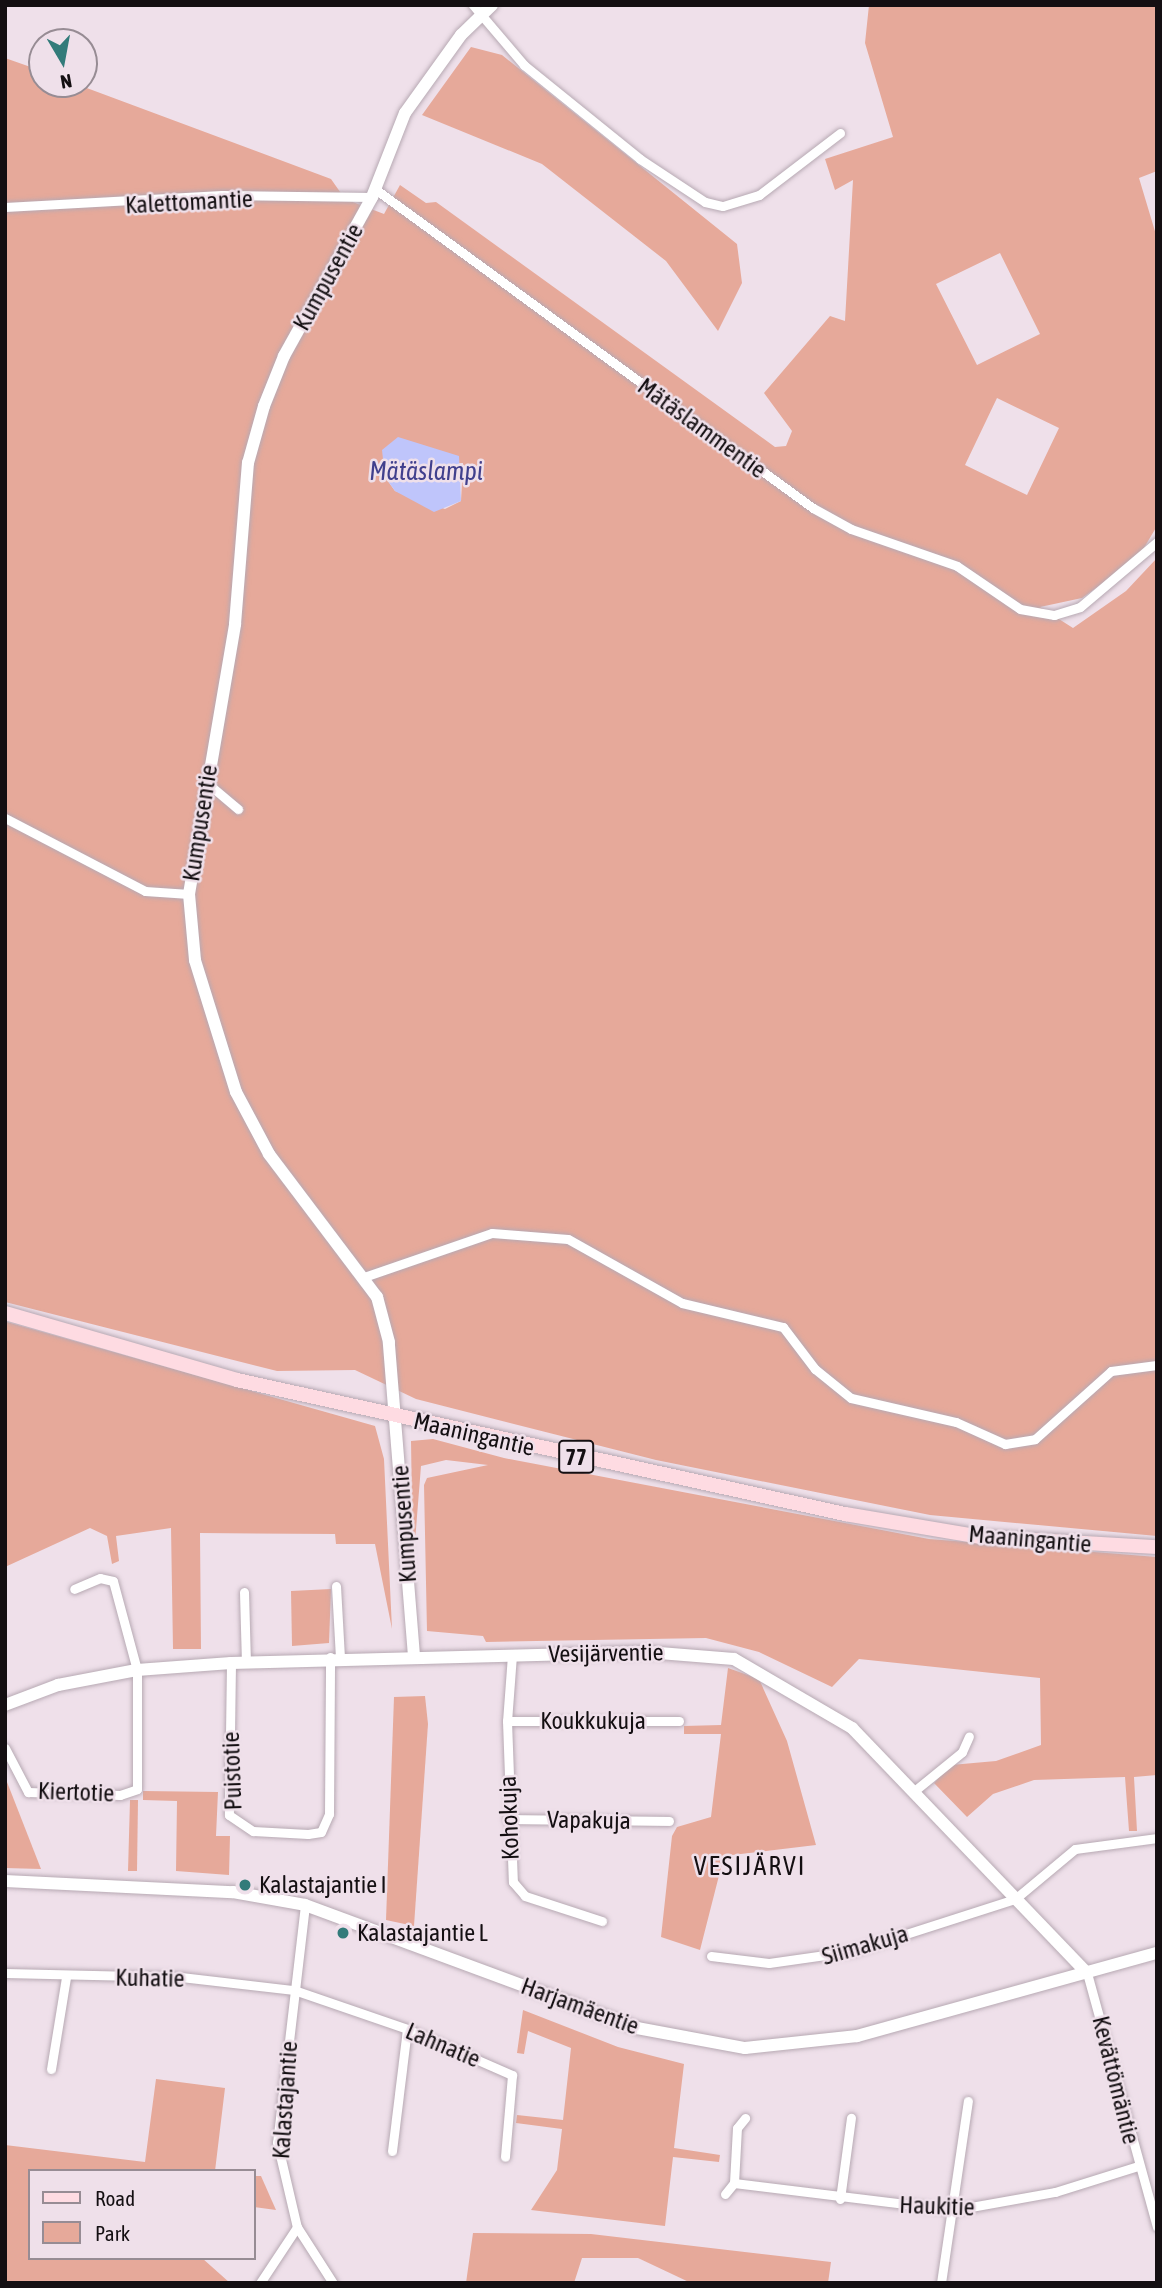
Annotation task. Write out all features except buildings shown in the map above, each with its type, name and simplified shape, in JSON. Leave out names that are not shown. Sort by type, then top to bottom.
[{"type":"main road","name":"Maaningantie","points":[[5,1313],[237,1380],[845,1514],[981,1537],[1157,1547]]},
{"type":"street","name":"Kumpusentie","points":[[414,1656],[397,1416],[389,1342],[364,1277],[269,1154],[236,1092],[195,960],[189,894],[235,624],[248,463],[264,406],[284,356],[374,193],[405,113],[477,10],[492,5]]},
{"type":"street","points":[[477,10],[524,65],[640,159],[705,202],[723,206],[759,195],[840,133]]},
{"type":"street","name":"Kalettomantie","points":[[5,207],[222,195],[374,193]]},
{"type":"street","name":"Mätäslammentie","points":[[374,193],[813,508],[851,529],[957,566],[1020,609],[1054,615],[1080,607],[1157,542]]},
{"type":"street","points":[[206,782],[238,809]]},
{"type":"street","points":[[5,818],[145,891],[189,894]]},
{"type":"street","points":[[364,1277],[492,1233],[568,1239],[682,1303],[783,1327],[815,1369],[851,1398],[956,1422],[1005,1444],[1035,1439],[1111,1371],[1157,1365]]},
{"type":"street","points":[[74,1589],[100,1578],[113,1581],[137,1670]]},
{"type":"street","points":[[335,1657],[336,1586]]},
{"type":"street","points":[[244,1592],[246,1662]]},
{"type":"street","name":"Vesijärventie","points":[[5,1705],[58,1685],[137,1670],[246,1662],[335,1657],[647,1652],[734,1659],[852,1728],[1087,1973]]},
{"type":"street","name":"Kohokuja","points":[[512,1655],[507,1721],[511,1874],[518,1889],[601,1922]]},
{"type":"street","name":"Puistotie","points":[[232,1663],[229,1815],[253,1831],[308,1834],[321,1832],[330,1814],[335,1657]]},
{"type":"street","name":"Kiertotie","points":[[5,1748],[29,1792],[132,1793],[137,1786],[137,1670]]},
{"type":"street","name":"Koukkukuja","points":[[507,1721],[679,1721]]},
{"type":"street","points":[[914,1792],[962,1752],[969,1736]]},
{"type":"street","name":"Vapakuja","points":[[508,1819],[669,1821]]},
{"type":"street","points":[[1015,1899],[1075,1849],[1157,1838]]},
{"type":"street","name":"Harjamäentie","points":[[5,1881],[233,1892],[305,1905],[637,2028],[745,2048],[857,2036],[1157,1953]]},
{"type":"street","name":"Siimakuja","points":[[710,1956],[815,1960],[1015,1899]]},
{"type":"street","name":"Kalastajantie","points":[[305,1905],[277,2142],[297,2227],[333,2283]]},
{"type":"street","name":"Kuhatie","points":[[5,1973],[66,1977],[181,1977],[294,1990]]},
{"type":"street","name":"Kevättömäntie","points":[[1087,1973],[1138,2166],[1157,2227]]},
{"type":"street","points":[[51,2068],[66,1977]]},
{"type":"street","name":"Lahnatie","points":[[294,1990],[407,2029],[512,2075],[505,2157]]},
{"type":"street","points":[[392,2151],[407,2029]]},
{"type":"street","points":[[941,2283],[954,2210],[968,2101]]},
{"type":"street","points":[[725,2194],[734,2183],[737,2128],[745,2118]]},
{"type":"street","points":[[840,2199],[851,2118]]},
{"type":"street","name":"Haukitie","points":[[734,2183],[840,2199],[954,2210],[1043,2194],[1138,2166]]},
{"type":"street","points":[[260,2283],[297,2227]]},
{"type":"green space","points":[[869,5],[1157,5],[1157,171],[1139,178],[1157,238],[1157,526],[1138,558],[1082,598],[1040,607],[1073,628],[1126,591],[1157,558],[1157,1536],[930,1515],[656,1460],[416,1399],[355,1370],[277,1371],[5,1302],[5,58],[28,66],[28,98],[98,98],[98,92],[331,179],[345,199],[384,214],[400,185],[426,203],[436,202],[775,447],[786,446],[792,431],[764,393],[830,316],[845,321],[853,180],[835,190],[825,159],[893,137],[865,43]],"holes":[[[1000,253],[1040,334],[977,365],[936,284]],[[997,398],[1059,428],[1027,495],[965,465]],[[463,463],[461,501],[445,509],[395,491],[385,477],[384,468]]]},
{"type":"green space","points":[[471,47],[502,55],[737,244],[742,283],[718,331],[666,261],[542,164],[422,115]]},
{"type":"green space","points":[[7,1322],[375,1426],[384,1459],[392,1629],[375,1544],[336,1544],[335,1534],[200,1533],[201,1649],[173,1649],[171,1528],[116,1536],[119,1561],[112,1564],[107,1536],[90,1528],[5,1567]]},
{"type":"green space","points":[[433,1439],[504,1458],[929,1539],[1157,1557],[1157,1775],[1134,1777],[1137,1831],[1129,1831],[1125,1777],[1034,1780],[993,1794],[967,1817],[934,1783],[951,1765],[996,1761],[1041,1745],[1040,1678],[859,1659],[832,1687],[759,1652],[706,1638],[486,1642],[483,1636],[427,1631],[424,1485],[427,1478],[488,1465],[446,1460],[421,1466],[413,1567],[411,1441]]},
{"type":"green space","points":[[331,1589],[329,1643],[292,1646],[291,1591]]},
{"type":"green space","points":[[728,1668],[759,1679],[787,1741],[816,1845],[724,1856],[700,1950],[661,1937],[672,1836],[677,1827],[711,1817],[721,1734],[684,1734],[684,1726],[721,1725]]},
{"type":"green space","points":[[425,1696],[428,1724],[414,1926],[386,1920],[394,1697]]},
{"type":"green space","points":[[7,1782],[41,1869],[5,1868]]},
{"type":"green space","points":[[143,1791],[218,1792],[216,1836],[230,1836],[229,1875],[176,1871],[177,1801],[143,1800]]},
{"type":"green space","points":[[130,1800],[138,1800],[137,1871],[128,1871]]},
{"type":"green space","points":[[523,2010],[618,2047],[684,2064],[674,2148],[720,2155],[719,2162],[673,2157],[665,2226],[531,2210],[557,2170],[562,2129],[516,2123],[517,2115],[563,2120],[571,2048],[528,2031],[524,2054],[517,2053]]},
{"type":"green space","points":[[156,2079],[225,2088],[215,2169],[28,2169],[28,2260],[204,2260],[230,2283],[5,2283],[5,2145],[145,2162]]},
{"type":"green space","points":[[256,2176],[261,2176],[276,2210],[256,2207]]},
{"type":"green space","points":[[473,2233],[591,2234],[831,2262],[828,2283],[691,2283],[638,2258],[582,2258],[574,2283],[466,2283]]},
{"type":"water","name":"Mätäslampi","points":[[398,437],[459,456],[461,501],[434,512],[395,491],[385,477],[382,450]]},
{"type":"place","name":"Kalastajantie I","points":[[245,1885]]},
{"type":"place","name":"Kalastajantie L","points":[[343,1933]]},
{"type":"district","name":"VESIJÄRVI","points":[[750,1867]]}]
